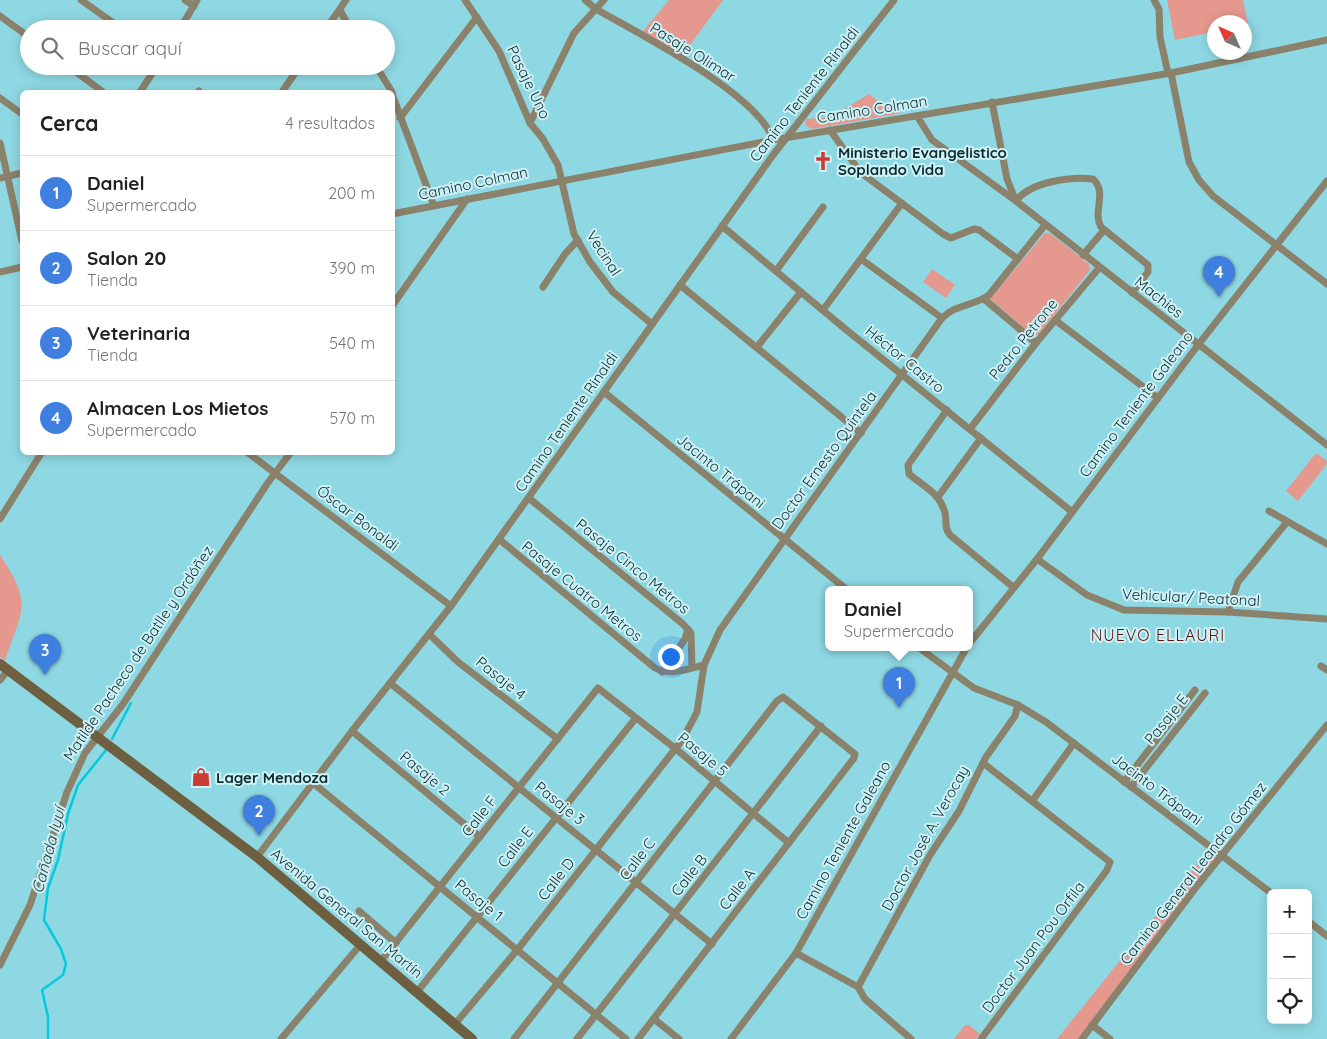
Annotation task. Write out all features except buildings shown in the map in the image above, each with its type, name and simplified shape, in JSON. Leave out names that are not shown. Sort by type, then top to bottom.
[{"type":"main road","name":"Avenida General San Martín","points":[[4,667],[257,857],[472,1039]]},
{"type":"street","points":[[81,0],[109,20]]},
{"type":"street","points":[[185,0],[196,3],[186,20]]},
{"type":"street","points":[[333,20],[346,0]]},
{"type":"street","name":"Pasaje Uno","points":[[465,0],[499,51],[530,123],[549,149],[562,179]]},
{"type":"street","name":"Pasaje Olimar","points":[[585,0],[596,9],[691,65],[741,99],[766,123],[773,140]]},
{"type":"street","points":[[530,123],[574,33],[604,0]]},
{"type":"street","name":"Camino Teniente Rinaldi","points":[[257,857],[352,731],[451,606],[530,499],[722,226],[894,0]]},
{"type":"street","points":[[1154,0],[1159,8],[1160,37],[1170,73],[1189,162],[1199,180],[1213,196],[1327,284]]},
{"type":"street","points":[[340,10],[345,20]]},
{"type":"street","points":[[0,16],[20,30]]},
{"type":"street","points":[[400,118],[477,17]]},
{"type":"street","name":"Camino Colman","points":[[395,213],[562,179],[788,137],[1170,73],[1327,40]]},
{"type":"street","points":[[80,75],[100,90]]},
{"type":"street","points":[[141,90],[151,75]]},
{"type":"street","points":[[283,90],[294,75]]},
{"type":"street","points":[[381,75],[390,90]]},
{"type":"street","points":[[0,98],[20,113]]},
{"type":"street","points":[[395,102],[434,206]]},
{"type":"street","points":[[992,102],[1007,179],[1016,201],[1023,193],[1042,186],[1071,179],[1093,179],[1100,190],[1098,222],[1104,230],[1148,265],[1148,272],[1132,293]]},
{"type":"street","name":"Machies","points":[[917,116],[932,140],[1016,201],[1327,445]]},
{"type":"street","points":[[830,130],[860,172],[947,237],[974,229],[1018,259]]},
{"type":"street","points":[[0,143],[20,232]]},
{"type":"street","points":[[0,178],[20,174]]},
{"type":"street","name":"Vecinal","points":[[562,179],[578,240],[590,262],[613,292],[652,324]]},
{"type":"street","name":"Camino Teniente Galeano","points":[[973,639],[1037,559],[1071,511],[1198,345],[1327,182]]},
{"type":"street","points":[[395,302],[467,199]]},
{"type":"street","points":[[823,310],[902,203]]},
{"type":"street","points":[[776,271],[823,207]]},
{"type":"street","points":[[1036,343],[984,299],[993,292],[1046,225]]},
{"type":"street","name":"Héctor Castro","points":[[722,226],[1071,511]]},
{"type":"street","points":[[1083,255],[1104,230]]},
{"type":"street","points":[[543,286],[565,254],[578,240]]},
{"type":"street","points":[[861,259],[942,318]]},
{"type":"street","points":[[0,272],[20,267]]},
{"type":"street","name":"Pedro Petrone","points":[[970,429],[1036,343],[1099,268]]},
{"type":"street","points":[[680,285],[861,433]]},
{"type":"street","points":[[757,347],[802,292]]},
{"type":"street","name":"Doctor Ernesto Quintela","points":[[676,749],[693,725],[697,712],[704,665],[720,630],[942,318],[956,307],[984,299]]},
{"type":"street","points":[[1055,320],[1158,398]]},
{"type":"street","name":"Jacinto Trápani","points":[[604,392],[842,586]]},
{"type":"street","points":[[947,410],[908,464],[909,474],[938,497],[945,514],[946,531],[1013,587]]},
{"type":"street","points":[[938,497],[981,438]]},
{"type":"street","points":[[0,520],[40,455]]},
{"type":"street","name":"Óscar Bonaldi","points":[[252,455],[451,606]]},
{"type":"street","name":"Matilde Pacheco de Batlle y Ordóñez","points":[[0,965],[30,905],[70,784],[97,736],[122,704],[289,455]]},
{"type":"street","name":"Pasaje Cinco Metros","points":[[530,499],[688,629],[691,633],[692,667]]},
{"type":"street","points":[[1269,511],[1327,544]]},
{"type":"street","points":[[1228,612],[1238,582],[1287,522]]},
{"type":"street","name":"Pasaje Cuatro Metros","points":[[500,540],[662,672]]},
{"type":"street","name":"Vehicular/ Peatonal","points":[[1037,559],[1087,595],[1124,610],[1228,612],[1327,619]]},
{"type":"street","points":[[662,672],[685,639],[688,629]]},
{"type":"street","name":"Pasaje 4","points":[[429,634],[458,662],[558,739]]},
{"type":"street","name":"Jacinto Trápani","points":[[923,651],[974,688],[1018,705],[1074,744],[1267,890]]},
{"type":"street","name":"Camino Teniente Galeano","points":[[735,1038],[796,953],[965,651]]},
{"type":"street","points":[[662,672],[674,672],[704,665]]},
{"type":"street","name":"Avenida General San Martín","points":[[0,680],[4,667]]},
{"type":"street","name":"Pasaje 3","points":[[390,683],[712,944]]},
{"type":"street","name":"Calle F","points":[[381,961],[598,688]]},
{"type":"street","name":"Pasaje 5","points":[[598,688],[635,719],[676,749],[789,843]]},
{"type":"street","name":"Pasaje E","points":[[1131,787],[1180,708],[1195,690]]},
{"type":"street","name":"Pasaje E","points":[[1124,782],[1205,693]]},
{"type":"street","name":"Calle C","points":[[514,1039],[777,701],[783,697],[821,726]]},
{"type":"street","name":"Doctor José A. Verocay","points":[[858,987],[930,855],[959,811],[983,762],[1015,716],[1018,705]]},
{"type":"street","points":[[1180,708],[1186,716]]},
{"type":"street","name":"Calle E","points":[[417,992],[635,719]]},
{"type":"street","name":"Camino General Leandro Gómez","points":[[1082,1039],[1222,856],[1327,725]]},
{"type":"street","name":"Calle A","points":[[638,1039],[850,764],[855,754],[821,726]]},
{"type":"street","name":"Calle B","points":[[577,1039],[676,915],[821,726]]},
{"type":"street","name":"Pasaje 2","points":[[352,731],[480,837]]},
{"type":"street","points":[[983,762],[1033,800],[1074,744]]},
{"type":"street","name":"Calle D","points":[[455,1024],[518,949],[676,749]]},
{"type":"street","name":"Pasaje 1","points":[[313,783],[354,818],[478,916],[626,1039]]},
{"type":"street","name":"Doctor Juan Pou Orfila","points":[[981,1039],[1107,870],[1110,862],[1033,800]]},
{"type":"street","points":[[359,912],[396,943]]},
{"type":"street","points":[[1312,924],[1327,936]]},
{"type":"street","points":[[280,1039],[361,944]]},
{"type":"street","points":[[0,947],[8,950]]},
{"type":"street","points":[[796,953],[858,987],[865,1000],[903,1036],[911,1039]]},
{"type":"street","points":[[654,1019],[679,1039]]},
{"type":"street","points":[[1092,1025],[1110,1039]]},
{"type":"shaded area","points":[[669,0],[723,0],[682,56],[643,31]]},
{"type":"shaded area","points":[[1167,0],[1243,0],[1246,15],[1207,15],[1207,33],[1175,40]]},
{"type":"shaded area","points":[[869,94],[886,107],[902,113],[812,129],[805,125],[806,119],[844,116],[841,111]]},
{"type":"shaded area","points":[[1045,233],[1051,234],[1089,264],[1090,270],[1039,334],[1033,336],[990,299]]},
{"type":"shaded area","points":[[932,269],[955,285],[946,298],[923,282]]},
{"type":"shaded area","points":[[1316,453],[1327,461],[1327,464],[1298,501],[1286,491]]},
{"type":"shaded area","points":[[0,555],[18,586],[22,608],[5,661],[0,657]]},
{"type":"shaded area","points":[[1211,847],[1222,856],[1082,1039],[1057,1039]]},
{"type":"shaded area","points":[[965,1025],[969,1025],[980,1034],[976,1039],[954,1039]]},
{"type":"waterway","name":"Cañada Iyuí","points":[[112,739],[131,703]]},
{"type":"waterway","name":"Cañada Iyuí","points":[[48,1039],[48,1017],[42,990],[63,975],[66,964],[61,949],[44,920],[48,888],[58,860],[68,814],[78,785],[106,750]]},
{"type":"place","name":"Ministerio Evangelistico Soplando Vida","points":[[823,161]]},
{"type":"place","name":"Almacen Los Mietos","points":[[1219,297]]},
{"type":"place","name":"Veterinaria","points":[[45,675]]},
{"type":"place","name":"Daniel","points":[[899,708]]},
{"type":"place","name":"Lager Mendoza","points":[[201,777]]},
{"type":"place","name":"Salon 20","points":[[259,836]]},
{"type":"district","name":"NUEVO ELLAURI","points":[[1158,635]]}]
